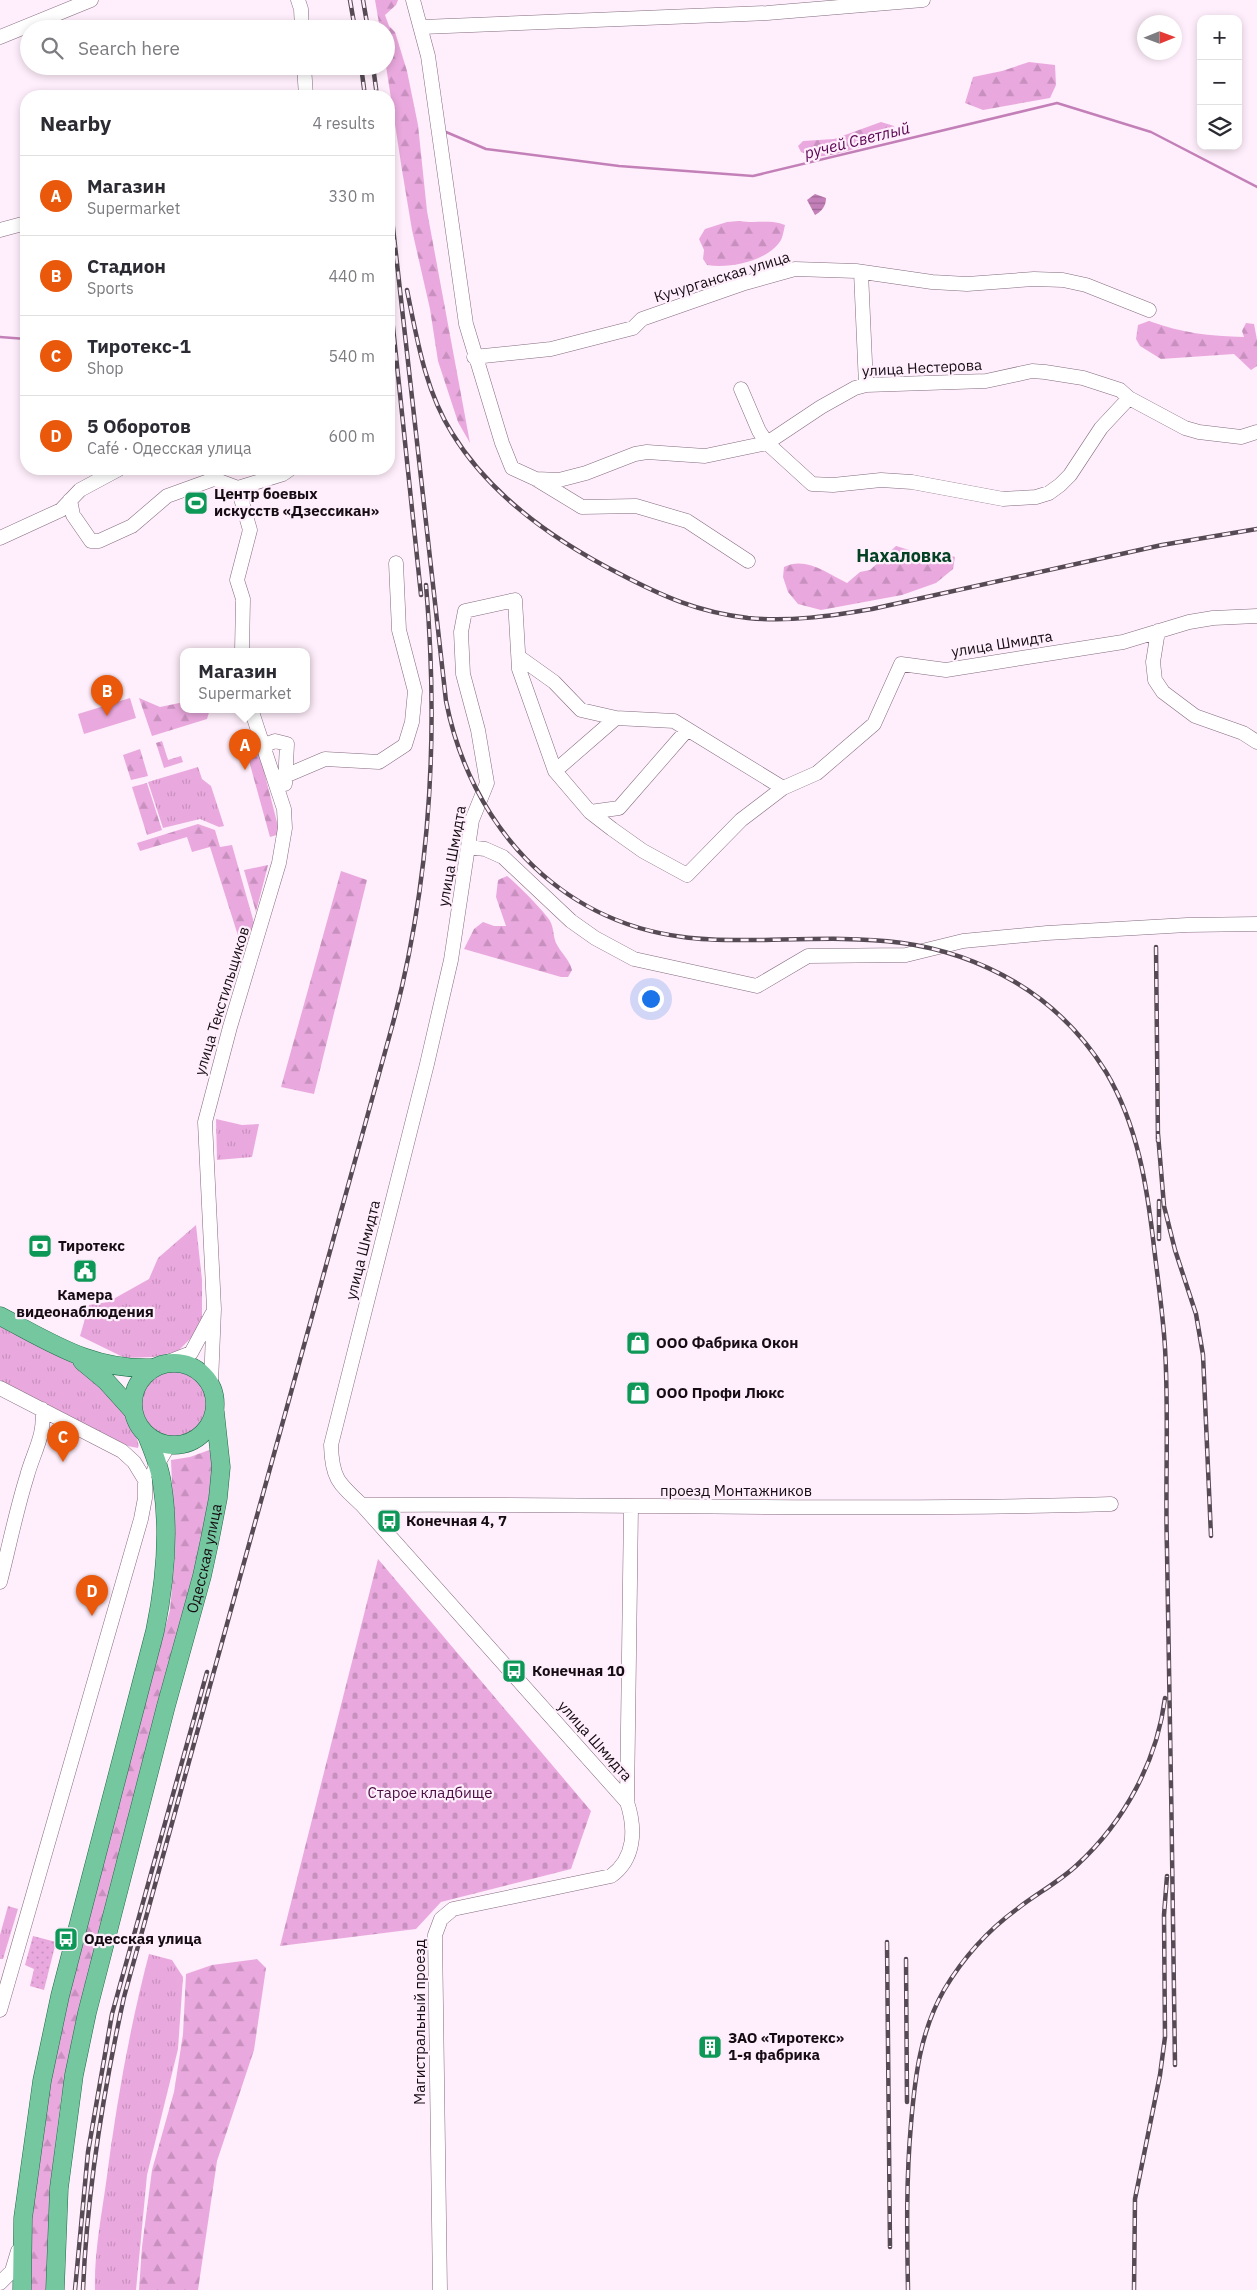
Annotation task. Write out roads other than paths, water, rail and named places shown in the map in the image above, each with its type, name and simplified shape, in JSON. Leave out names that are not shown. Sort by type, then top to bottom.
[{"type":"main road","points":[[0,1316],[71,1353],[89,1360],[115,1367],[180,1362],[192,1366],[203,1374],[210,1384],[215,1397],[215,1412],[207,1428],[194,1441],[182,1445],[169,1445],[157,1442],[147,1436]]},
{"type":"main road","points":[[71,1353],[106,1381],[133,1411]]},
{"type":"main road","points":[[22,2290],[23,2218],[42,2081],[60,1996],[160,1610],[164,1572],[163,1490],[158,1465],[147,1436],[138,1424],[133,1411],[132,1401],[138,1382],[160,1365]]},
{"type":"main road","name":"Одесская улица","points":[[55,2290],[59,2188],[74,2075],[105,1942],[202,1576],[218,1498],[221,1467],[215,1412]]},
{"type":"street","points":[[33,20],[63,5],[92,0]]},
{"type":"street","points":[[298,0],[302,20]]},
{"type":"street","points":[[413,0],[422,27],[428,56],[466,324],[474,357],[512,468],[536,479],[582,507],[636,506],[687,520],[748,561]]},
{"type":"street","points":[[422,27],[767,13],[923,0]]},
{"type":"street","points":[[0,37],[20,27]]},
{"type":"street","points":[[305,75],[306,90]]},
{"type":"street","points":[[0,230],[20,224]]},
{"type":"street","name":"Кучурганская улица","points":[[474,357],[551,349],[633,328],[642,319],[745,283],[795,270],[861,272],[932,282],[967,284],[1034,278],[1063,280],[1086,285],[1149,310]]},
{"type":"street","points":[[861,272],[866,385]]},
{"type":"street","name":"улица Нестерова","points":[[536,479],[559,480],[586,473],[635,454],[647,452],[705,456],[767,443],[855,388],[866,385],[986,381],[1032,371],[1083,378],[1120,390],[1130,398],[1186,428],[1199,432],[1241,437],[1257,432]]},
{"type":"street","points":[[741,389],[759,431],[767,443],[812,484],[833,485],[881,480],[912,482],[1003,499],[1036,497],[1049,493],[1070,475],[1101,428],[1130,398]]},
{"type":"street","points":[[0,538],[61,510],[80,490],[109,475]]},
{"type":"street","points":[[70,500],[73,515],[91,541],[99,541],[132,526],[167,496],[214,479],[238,488],[280,475]]},
{"type":"street","points":[[238,488],[250,530],[237,580],[244,599],[242,648]]},
{"type":"street","points":[[285,776],[324,759],[379,762],[405,745],[412,722],[415,692],[399,630],[396,563]]},
{"type":"street","name":"улица Шмидта","points":[[627,1802],[362,1504],[336,1478],[331,1464],[331,1445],[428,1064],[451,960],[472,820],[487,784],[478,730],[463,674],[461,632],[465,611],[515,600],[519,670],[555,770],[590,812],[644,851],[687,875],[741,820],[783,788],[817,774],[874,724],[902,664],[946,670],[1123,642],[1205,619],[1257,616]]},
{"type":"street","points":[[1158,631],[1153,662],[1155,680],[1164,692],[1195,716],[1243,734],[1257,742]]},
{"type":"street","points":[[519,657],[554,682],[581,710],[616,718],[674,721],[783,788]]},
{"type":"street","name":"улица Текстильщиков","points":[[210,1384],[214,1309],[206,1122],[230,1027],[279,863],[285,828],[284,809],[252,713]]},
{"type":"street","points":[[555,770],[616,718]]},
{"type":"street","points":[[590,812],[619,808],[687,730]]},
{"type":"street","points":[[263,746],[275,740],[287,744],[284,809]]},
{"type":"street","points":[[468,847],[486,849],[503,857],[571,921],[634,959],[757,986],[808,956],[906,954],[963,941],[1047,933],[1187,925],[1257,924]]},
{"type":"street","points":[[160,1365],[191,1353],[214,1309]]},
{"type":"street","points":[[0,1388],[122,1451],[134,1462],[145,1480],[145,1498],[141,1519],[0,2010]]},
{"type":"street","points":[[0,1582],[26,1476],[42,1432],[44,1421],[42,1409]]},
{"type":"street","points":[[145,1480],[158,1465],[169,1445]]},
{"type":"street","name":"проезд Монтажников","points":[[362,1504],[515,1504],[631,1507],[1043,1506],[1111,1504]]},
{"type":"street","name":"Магистральный проезд","points":[[440,2290],[435,1935],[446,1913],[463,1905],[611,1876],[624,1864],[631,1849],[632,1820],[627,1802],[631,1507]]},
{"type":"street","points":[[0,2283],[8,2277],[14,2267],[23,2218]]},
{"type":"waterway","name":"ручей Светлый","points":[[446,132],[486,149],[619,166],[753,176],[1057,103],[1151,132],[1257,187]]},
{"type":"waterway","name":"ручей Светлый","points":[[0,337],[20,339]]},
{"type":"railway","points":[[350,0],[353,20]]},
{"type":"railway","points":[[363,0],[366,20]]},
{"type":"railway","points":[[362,75],[364,90]]},
{"type":"railway","points":[[374,75],[376,90]]},
{"type":"railway","points":[[395,246],[446,701],[458,746],[475,787],[498,825],[526,859],[559,887],[596,911],[637,927],[683,937],[703,939],[863,939],[924,947],[954,954],[984,966],[1015,982],[1054,1010],[1077,1033],[1097,1058],[1117,1093],[1133,1135],[1144,1179],[1165,1348],[1175,2065]]},
{"type":"railway","points":[[407,290],[423,364],[435,399],[452,433],[486,477],[526,515],[572,547],[652,590],[697,608],[748,618],[764,619],[795,619],[841,614],[872,609],[1162,545],[1257,529]]},
{"type":"railway","points":[[395,346],[421,595]]},
{"type":"railway","points":[[83,2290],[88,2216],[97,2142],[109,2069],[124,1997],[404,978],[415,923],[428,811],[432,698],[426,585]]},
{"type":"railway","points":[[1156,947],[1158,1141]]},
{"type":"railway","points":[[1158,1134],[1164,1206],[1175,1250],[1196,1314],[1203,1355],[1211,1536]]},
{"type":"railway","points":[[1159,1201],[1159,1239]]},
{"type":"railway","points":[[75,2290],[88,2152],[112,2014],[207,1672]]},
{"type":"railway","points":[[908,2290],[909,2145],[917,2072],[929,2022],[944,1990],[976,1946],[1006,1917],[1077,1865],[1110,1829],[1136,1789],[1146,1767],[1155,1744],[1165,1698]]},
{"type":"railway","points":[[1134,2290],[1135,2199],[1160,2075],[1165,2037],[1164,1915],[1167,1876]]},
{"type":"railway","points":[[887,1942],[890,2247]]},
{"type":"railway","points":[[906,1959],[907,2102]]},
{"type":"place","name":"Центр боевых искусств «Дзессикан»","points":[[196,503]]},
{"type":"place","name":"Стадион","points":[[107,716]]},
{"type":"place","name":"Магазин","points":[[245,770]]},
{"type":"place","name":"Тиротекс","points":[[40,1246]]},
{"type":"place","name":"Камера видеонаблюдения","points":[[85,1271]]},
{"type":"place","name":"ООО Фабрика Окон","points":[[638,1343]]},
{"type":"place","name":"ООО Профи Люкс","points":[[638,1393]]},
{"type":"place","name":"Тиротекс-1","points":[[63,1462]]},
{"type":"place","name":"Конечная 4, 7","points":[[389,1521]]},
{"type":"place","name":"5 Оборотов","points":[[92,1616]]},
{"type":"place","name":"Конечная 10","points":[[514,1671]]},
{"type":"place","name":"Одесская улица","points":[[66,1939]]},
{"type":"place","name":"ЗАО «Тиротекс» 1-я фабрика","points":[[710,2047]]},
{"type":"district","name":"Нахаловка","points":[[904,556]]},
{"type":"park label","name":"Старое кладбище","points":[[430,1793]]}]
